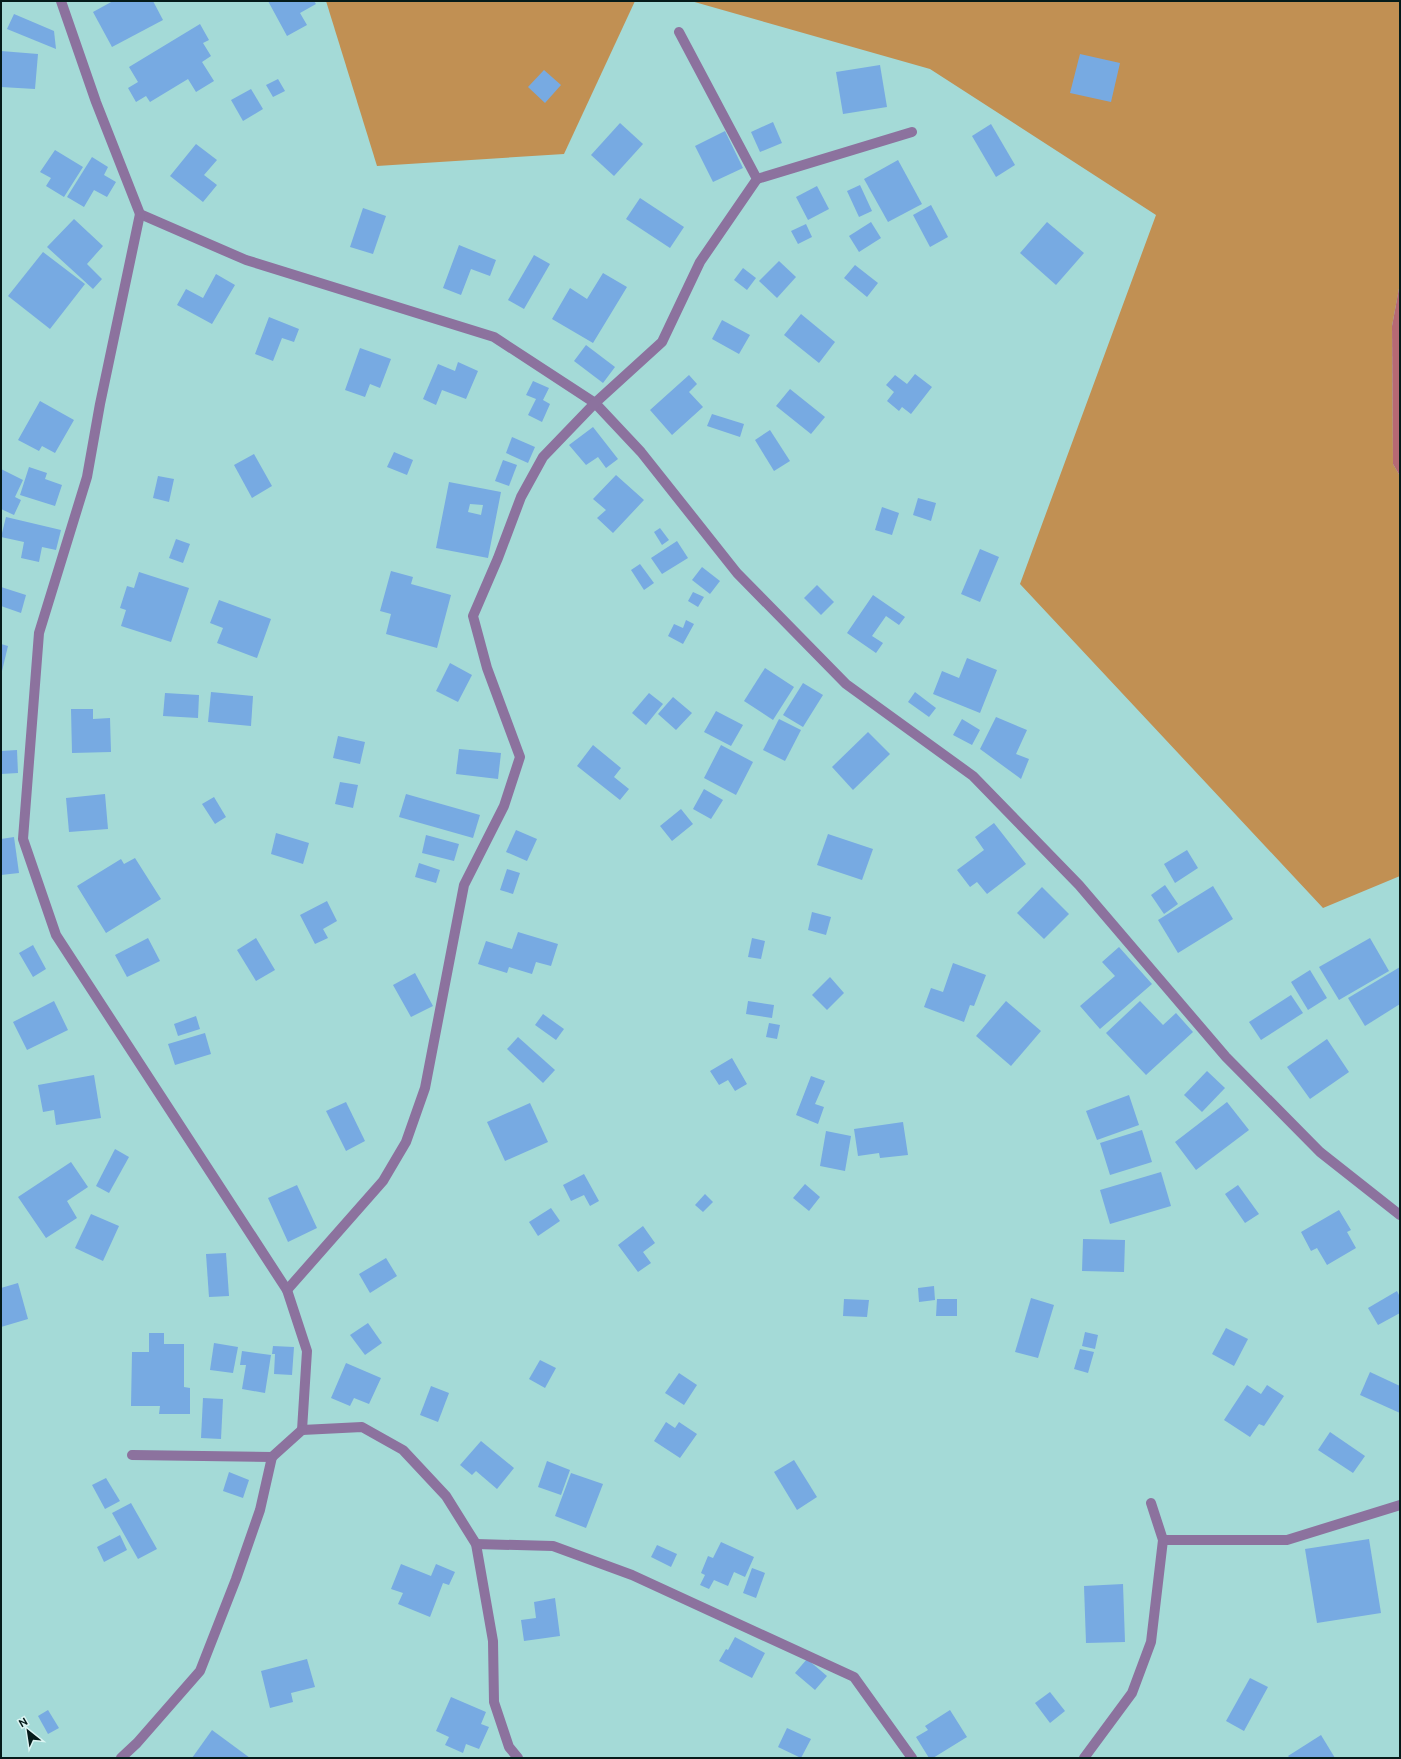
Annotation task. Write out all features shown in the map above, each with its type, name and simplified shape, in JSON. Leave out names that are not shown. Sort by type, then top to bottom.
[{"type":"street","points":[[61,1],[96,102],[140,214],[100,404],[87,477],[39,633],[23,839],[56,936],[287,1290],[307,1351],[302,1430]]},
{"type":"street","points":[[679,32],[758,178]]},
{"type":"street","points":[[287,1290],[383,1181],[406,1142],[425,1088],[464,885],[504,806],[520,757],[487,668],[473,616],[498,558],[521,497],[531,478],[543,457],[595,403],[662,342],[700,262],[758,178],[912,132]]},
{"type":"street","points":[[140,214],[246,260],[494,337],[595,403],[641,452],[737,573],[846,684],[973,776],[1079,886],[1226,1057],[1320,1152],[1400,1215]]},
{"type":"street","points":[[121,1758],[137,1743],[200,1671],[236,1579],[260,1510],[272,1457],[302,1430],[362,1428],[403,1450],[446,1496],[476,1544],[493,1640],[494,1702],[509,1747],[518,1758]]},
{"type":"street","points":[[132,1455],[272,1457]]},
{"type":"street","points":[[1084,1758],[1132,1693],[1151,1642],[1163,1540],[1151,1503]]},
{"type":"street","points":[[1163,1540],[1287,1540],[1400,1505]]},
{"type":"street","points":[[476,1544],[553,1546],[632,1575],[854,1677],[912,1758]]},
{"type":"shaded area","points":[[326,1],[635,1],[564,154],[377,166]]},
{"type":"shaded area","points":[[691,1],[1400,1],[1400,283],[1392,326],[1393,464],[1400,476],[1400,876],[1323,908],[1020,584],[1156,215],[930,69]]},
{"type":"shaded area","points":[[1400,283],[1400,476],[1393,464],[1392,326]]},
{"type":"building","points":[[113,1],[153,1],[163,20],[112,47],[93,12]]},
{"type":"building","points":[[268,1],[314,1],[316,4],[300,13],[307,25],[287,36]]},
{"type":"building","points":[[14,14],[54,31],[56,49],[7,29]]},
{"type":"building","points":[[200,24],[209,40],[203,43],[211,56],[202,62],[214,81],[196,92],[188,79],[150,102],[146,96],[136,102],[128,88],[138,82],[129,67]]},
{"type":"building","points":[[1,51],[38,54],[35,89],[1,87]]},
{"type":"building","points":[[1080,54],[1120,63],[1111,102],[1070,93]]},
{"type":"building","points":[[880,65],[887,107],[843,114],[836,72]]},
{"type":"building","points":[[544,70],[561,85],[545,103],[528,87]]},
{"type":"building","points":[[278,79],[285,91],[273,97],[266,85]]},
{"type":"building","points":[[251,89],[263,109],[243,121],[231,100]]},
{"type":"building","points":[[773,122],[782,143],[760,152],[751,132]]},
{"type":"building","points":[[620,123],[643,144],[614,176],[591,155]]},
{"type":"building","points":[[991,124],[1015,165],[996,177],[972,136]]},
{"type":"building","points":[[725,131],[743,168],[713,182],[695,146]]},
{"type":"building","points":[[196,144],[217,160],[204,175],[217,185],[203,202],[170,176]]},
{"type":"building","points":[[55,150],[83,167],[64,197],[46,186],[51,178],[40,172]]},
{"type":"building","points":[[92,157],[108,167],[104,175],[116,182],[107,197],[94,190],[84,207],[67,197]]},
{"type":"building","points":[[898,160],[922,204],[888,222],[864,179]]},
{"type":"building","points":[[860,185],[872,211],[859,217],[847,191]]},
{"type":"building","points":[[817,186],[829,209],[808,220],[796,197]]},
{"type":"building","points":[[640,198],[684,227],[670,248],[626,219]]},
{"type":"building","points":[[931,205],[948,237],[930,247],[913,215]]},
{"type":"building","points":[[363,208],[386,216],[373,254],[350,247]]},
{"type":"building","points":[[74,219],[103,246],[87,264],[102,279],[93,289],[47,247]]},
{"type":"building","points":[[871,222],[881,238],[859,252],[849,236]]},
{"type":"building","points":[[1047,222],[1084,253],[1056,285],[1020,253]]},
{"type":"building","points":[[806,224],[812,237],[798,244],[791,231]]},
{"type":"building","points":[[459,245],[496,260],[490,276],[471,269],[461,295],[443,288]]},
{"type":"building","points":[[43,252],[85,284],[50,329],[8,296]]},
{"type":"building","points":[[534,255],[550,264],[524,309],[508,300]]},
{"type":"building","points":[[779,261],[796,277],[777,298],[759,281]]},
{"type":"building","points":[[855,265],[878,283],[867,297],[844,278]]},
{"type":"building","points":[[743,268],[756,278],[747,290],[734,280]]},
{"type":"building","points":[[603,273],[627,287],[593,343],[552,319],[570,288],[587,299]]},
{"type":"building","points":[[216,274],[235,285],[212,324],[177,305],[186,289],[203,298]]},
{"type":"building","points":[[801,314],[835,342],[819,363],[784,335]]},
{"type":"building","points":[[269,317],[299,329],[294,342],[282,338],[273,361],[255,354]]},
{"type":"building","points":[[722,320],[750,335],[739,354],[712,339]]},
{"type":"building","points":[[586,345],[615,367],[603,383],[574,361]]},
{"type":"building","points":[[360,348],[391,359],[380,388],[370,384],[365,397],[345,390]]},
{"type":"building","points":[[458,362],[478,371],[466,399],[442,390],[436,405],[423,399],[438,364],[455,371]]},
{"type":"building","points":[[915,374],[932,387],[911,414],[902,407],[899,411],[887,401],[894,392],[886,385],[895,375],[907,384]]},
{"type":"building","points":[[689,375],[697,384],[689,392],[703,407],[672,435],[650,410]]},
{"type":"building","points":[[533,381],[549,388],[543,400],[550,404],[542,422],[528,415],[536,399],[526,395]]},
{"type":"building","points":[[790,389],[825,417],[811,434],[776,406]]},
{"type":"building","points":[[40,401],[74,420],[55,453],[42,446],[39,451],[18,440]]},
{"type":"building","points":[[712,414],[744,424],[740,437],[707,426]]},
{"type":"building","points":[[593,427],[618,459],[606,468],[598,457],[586,465],[569,445]]},
{"type":"building","points":[[770,430],[790,461],[774,471],[755,440]]},
{"type":"building","points":[[512,437],[535,447],[528,463],[506,453]]},
{"type":"building","points":[[394,452],[413,460],[407,475],[387,467]]},
{"type":"building","points":[[254,454],[272,486],[252,498],[234,465]]},
{"type":"building","points":[[503,460],[517,465],[509,486],[495,481]]},
{"type":"building","points":[[29,467],[47,473],[45,479],[62,485],[55,506],[20,495]]},
{"type":"building","points":[[1,469],[23,480],[15,497],[21,500],[14,515],[1,509]]},
{"type":"building","points":[[616,475],[644,500],[613,533],[597,518],[606,510],[593,499]]},
{"type":"building","points":[[158,476],[174,479],[169,502],[153,498]]},
{"type":"building","points":[[449,482],[501,492],[488,558],[436,548]],"holes":[[[470,504],[483,505],[481,515],[468,512]]]},
{"type":"building","points":[[918,498],[936,503],[931,521],[913,515]]},
{"type":"building","points":[[882,507],[899,513],[892,535],[875,530]]},
{"type":"building","points":[[6,517],[61,530],[56,550],[42,547],[39,562],[21,558],[24,542],[1,537]]},
{"type":"building","points":[[660,528],[669,540],[662,545],[654,532]]},
{"type":"building","points":[[176,539],[190,544],[183,563],[169,558]]},
{"type":"building","points":[[677,541],[688,558],[662,574],[651,558]]},
{"type":"building","points":[[980,549],[999,557],[980,602],[961,594]]},
{"type":"building","points":[[640,564],[654,583],[644,590],[631,570]]},
{"type":"building","points":[[702,567],[720,581],[710,594],[692,580]]},
{"type":"building","points":[[391,571],[413,577],[411,584],[451,595],[437,648],[386,634],[391,614],[380,611]]},
{"type":"building","points":[[139,572],[189,588],[171,642],[121,626],[126,610],[120,608],[127,586],[134,588]]},
{"type":"building","points":[[817,585],[834,602],[821,615],[804,598]]},
{"type":"building","points":[[1,587],[26,595],[21,613],[1,606]]},
{"type":"building","points":[[693,592],[704,597],[698,607],[688,601]]},
{"type":"building","points":[[873,595],[905,617],[899,625],[886,616],[872,636],[883,643],[876,653],[847,633]]},
{"type":"building","points":[[219,600],[271,619],[257,658],[217,643],[223,628],[210,623]]},
{"type":"building","points":[[686,620],[694,624],[683,644],[668,636],[674,624],[683,628]]},
{"type":"building","points":[[1,644],[8,646],[2,671],[1,671]]},
{"type":"building","points":[[967,658],[997,670],[980,713],[933,694],[942,671],[959,678]]},
{"type":"building","points":[[450,663],[472,675],[458,702],[436,691]]},
{"type":"building","points":[[765,668],[794,687],[773,720],[744,701]]},
{"type":"building","points":[[803,683],[823,695],[803,727],[783,715]]},
{"type":"building","points":[[211,692],[253,696],[251,726],[208,722]]},
{"type":"building","points":[[915,692],[936,708],[929,717],[908,702]]},
{"type":"building","points":[[165,693],[199,695],[198,718],[163,716]]},
{"type":"building","points":[[649,693],[663,704],[646,725],[632,713]]},
{"type":"building","points":[[673,697],[692,713],[676,730],[658,714]]},
{"type":"building","points":[[71,709],[93,709],[93,719],[110,718],[111,752],[72,753]]},
{"type":"building","points":[[716,711],[743,725],[731,746],[704,732]]},
{"type":"building","points":[[996,717],[1027,730],[1016,754],[1029,759],[1021,779],[980,749]]},
{"type":"building","points":[[779,719],[801,730],[785,761],[763,750]]},
{"type":"building","points":[[962,719],[980,730],[972,745],[953,735]]},
{"type":"building","points":[[868,732],[890,754],[853,790],[832,767]]},
{"type":"building","points":[[338,736],[365,742],[360,764],[333,758]]},
{"type":"building","points":[[593,745],[621,768],[614,777],[629,789],[620,800],[577,766]]},
{"type":"building","points":[[721,745],[753,762],[736,795],[704,778]]},
{"type":"building","points":[[459,749],[501,753],[498,779],[456,774]]},
{"type":"building","points":[[17,750],[18,773],[1,774],[1,751]]},
{"type":"building","points":[[340,782],[358,785],[353,808],[335,804]]},
{"type":"building","points":[[704,789],[723,800],[711,819],[693,809]]},
{"type":"building","points":[[105,794],[108,829],[69,832],[66,798]]},
{"type":"building","points":[[406,794],[480,815],[473,838],[399,817]]},
{"type":"building","points":[[214,797],[226,817],[215,824],[202,804]]},
{"type":"building","points":[[681,809],[693,824],[672,841],[660,826]]},
{"type":"building","points":[[994,823],[1026,864],[987,894],[977,882],[970,887],[957,870],[984,850],[975,837]]},
{"type":"building","points":[[516,830],[537,839],[527,861],[506,852]]},
{"type":"building","points":[[276,833],[309,843],[303,864],[271,854]]},
{"type":"building","points":[[828,834],[873,849],[862,880],[817,865]]},
{"type":"building","points":[[426,835],[459,844],[454,861],[422,853]]},
{"type":"building","points":[[14,837],[19,873],[1,875],[1,839]]},
{"type":"building","points":[[1187,850],[1198,868],[1175,883],[1164,864]]},
{"type":"building","points":[[135,858],[161,899],[106,933],[77,886],[121,859],[124,864]]},
{"type":"building","points":[[419,863],[440,870],[436,883],[415,877]]},
{"type":"building","points":[[507,869],[520,873],[513,894],[500,890]]},
{"type":"building","points":[[1165,885],[1178,904],[1164,914],[1151,895]]},
{"type":"building","points":[[1213,886],[1233,919],[1178,953],[1158,920]]},
{"type":"building","points":[[1042,887],[1069,914],[1044,939],[1017,913]]},
{"type":"building","points":[[327,901],[337,921],[323,929],[328,938],[315,944],[300,915]]},
{"type":"building","points":[[812,912],[831,917],[826,935],[808,930]]},
{"type":"building","points":[[518,932],[558,944],[551,966],[536,962],[532,974],[509,967],[507,973],[478,964],[486,941],[512,949]]},
{"type":"building","points":[[148,938],[160,961],[127,977],[115,955]]},
{"type":"building","points":[[256,938],[275,970],[256,981],[237,950]]},
{"type":"building","points":[[752,938],[765,941],[761,959],[748,957]]},
{"type":"building","points":[[1370,938],[1389,971],[1339,1000],[1319,967]]},
{"type":"building","points":[[33,945],[46,969],[33,977],[19,953]]},
{"type":"building","points":[[1119,947],[1152,984],[1100,1029],[1080,1006],[1115,976],[1102,962]]},
{"type":"building","points":[[953,963],[986,975],[974,1006],[970,1005],[964,1022],[924,1007],[931,988],[943,992]]},
{"type":"building","points":[[1400,967],[1400,1004],[1365,1026],[1348,998]]},
{"type":"building","points":[[1310,970],[1327,998],[1308,1010],[1291,982]]},
{"type":"building","points":[[415,973],[433,1006],[411,1017],[393,985]]},
{"type":"building","points":[[830,977],[844,993],[827,1010],[812,995]]},
{"type":"building","points":[[1291,995],[1303,1013],[1261,1040],[1249,1022]]},
{"type":"building","points":[[54,1001],[68,1030],[27,1050],[13,1022]]},
{"type":"building","points":[[748,1001],[774,1005],[772,1018],[746,1014]]},
{"type":"building","points":[[1006,1001],[1041,1031],[1011,1066],[976,1036]]},
{"type":"building","points":[[1140,1001],[1163,1025],[1176,1013],[1193,1032],[1146,1075],[1106,1033]]},
{"type":"building","points":[[543,1014],[564,1029],[556,1040],[535,1025]]},
{"type":"building","points":[[196,1016],[200,1029],[178,1036],[174,1024]]},
{"type":"building","points":[[769,1023],[780,1025],[777,1039],[766,1037]]},
{"type":"building","points":[[205,1033],[211,1054],[175,1065],[168,1044]]},
{"type":"building","points":[[518,1037],[555,1070],[543,1083],[507,1049]]},
{"type":"building","points":[[1327,1039],[1349,1072],[1310,1099],[1287,1067]]},
{"type":"building","points":[[732,1058],[747,1084],[735,1091],[728,1080],[719,1085],[710,1071]]},
{"type":"building","points":[[1207,1071],[1225,1088],[1202,1112],[1184,1095]]},
{"type":"building","points":[[94,1075],[101,1118],[56,1125],[54,1110],[43,1112],[38,1085]]},
{"type":"building","points":[[811,1076],[825,1081],[815,1104],[824,1107],[818,1124],[796,1115]]},
{"type":"building","points":[[1129,1095],[1139,1125],[1097,1140],[1086,1111]]},
{"type":"building","points":[[346,1102],[365,1141],[346,1151],[326,1111]]},
{"type":"building","points":[[1227,1102],[1249,1130],[1196,1170],[1175,1142]]},
{"type":"building","points":[[530,1103],[548,1142],[505,1161],[487,1122]]},
{"type":"building","points":[[903,1122],[908,1155],[880,1158],[879,1153],[858,1156],[854,1129]]},
{"type":"building","points":[[1142,1130],[1152,1162],[1110,1175],[1100,1143]]},
{"type":"building","points":[[826,1131],[851,1136],[845,1171],[820,1166]]},
{"type":"building","points":[[115,1149],[129,1157],[109,1193],[96,1186]]},
{"type":"building","points":[[71,1162],[88,1187],[67,1201],[77,1218],[46,1238],[18,1197]]},
{"type":"building","points":[[1161,1172],[1171,1206],[1110,1224],[1100,1190]]},
{"type":"building","points":[[584,1174],[599,1201],[590,1206],[584,1195],[571,1201],[563,1185]]},
{"type":"building","points":[[805,1184],[820,1197],[809,1211],[793,1198]]},
{"type":"building","points":[[297,1185],[317,1228],[288,1242],[268,1198]]},
{"type":"building","points":[[1238,1185],[1259,1214],[1245,1223],[1225,1194]]},
{"type":"building","points":[[705,1194],[713,1202],[703,1212],[695,1205]]},
{"type":"building","points":[[551,1208],[560,1221],[538,1236],[529,1222]]},
{"type":"building","points":[[1339,1210],[1351,1230],[1347,1232],[1356,1248],[1327,1265],[1317,1248],[1311,1251],[1301,1232]]},
{"type":"building","points":[[91,1214],[119,1226],[103,1261],[75,1248]]},
{"type":"building","points":[[643,1226],[655,1243],[643,1252],[651,1263],[638,1272],[618,1245]]},
{"type":"building","points":[[1083,1239],[1125,1240],[1124,1272],[1082,1271]]},
{"type":"building","points":[[226,1253],[229,1296],[209,1297],[206,1254]]},
{"type":"building","points":[[386,1258],[397,1276],[370,1293],[359,1274]]},
{"type":"building","points":[[18,1283],[28,1319],[1,1327],[1,1288]]},
{"type":"building","points":[[934,1286],[935,1300],[919,1302],[918,1288]]},
{"type":"building","points":[[1397,1291],[1400,1297],[1400,1313],[1378,1325],[1368,1308]]},
{"type":"building","points":[[1031,1298],[1054,1305],[1038,1358],[1015,1352]]},
{"type":"building","points":[[844,1299],[869,1300],[867,1317],[843,1316]]},
{"type":"building","points":[[937,1299],[957,1299],[957,1316],[936,1316]]},
{"type":"building","points":[[368,1323],[382,1343],[365,1355],[350,1335]]},
{"type":"building","points":[[1226,1328],[1248,1339],[1234,1366],[1212,1354]]},
{"type":"building","points":[[1085,1332],[1098,1335],[1095,1349],[1082,1346]]},
{"type":"building","points":[[149,1333],[164,1333],[164,1344],[184,1344],[184,1387],[190,1388],[190,1414],[159,1414],[160,1406],[131,1406],[132,1352],[149,1352]]},
{"type":"building","points":[[214,1343],[238,1347],[233,1373],[210,1370]]},
{"type":"building","points":[[273,1346],[294,1347],[292,1375],[274,1374],[275,1354],[272,1354]]},
{"type":"building","points":[[1080,1349],[1094,1352],[1088,1373],[1074,1369]]},
{"type":"building","points":[[242,1351],[271,1355],[265,1393],[242,1389],[246,1365],[240,1365]]},
{"type":"building","points":[[540,1360],[556,1368],[545,1388],[529,1379]]},
{"type":"building","points":[[346,1363],[381,1378],[369,1404],[354,1398],[350,1406],[331,1398]]},
{"type":"building","points":[[1370,1372],[1400,1386],[1400,1413],[1360,1395]]},
{"type":"building","points":[[679,1373],[697,1385],[684,1405],[665,1393]]},
{"type":"building","points":[[1247,1385],[1261,1394],[1267,1385],[1284,1396],[1264,1426],[1259,1424],[1250,1437],[1224,1420]]},
{"type":"building","points":[[431,1386],[449,1393],[438,1422],[420,1415]]},
{"type":"building","points":[[203,1398],[223,1399],[221,1439],[201,1438]]},
{"type":"building","points":[[666,1422],[675,1428],[679,1422],[697,1434],[680,1458],[654,1441]]},
{"type":"building","points":[[1330,1432],[1365,1456],[1353,1473],[1318,1450]]},
{"type":"building","points":[[481,1441],[514,1468],[497,1489],[476,1471],[472,1475],[460,1465]]},
{"type":"building","points":[[794,1460],[817,1497],[797,1510],[774,1472]]},
{"type":"building","points":[[547,1461],[570,1470],[561,1495],[538,1487]]},
{"type":"building","points":[[229,1472],[249,1480],[243,1498],[223,1491]]},
{"type":"building","points":[[571,1473],[603,1484],[586,1528],[555,1516]]},
{"type":"building","points":[[106,1478],[120,1501],[105,1509],[92,1485]]},
{"type":"building","points":[[131,1503],[157,1549],[138,1559],[112,1513]]},
{"type":"building","points":[[120,1535],[127,1550],[104,1562],[97,1547]]},
{"type":"building","points":[[1369,1539],[1381,1613],[1317,1623],[1305,1549]]},
{"type":"building","points":[[721,1542],[754,1557],[745,1577],[734,1572],[728,1586],[714,1580],[709,1589],[700,1585],[705,1575],[701,1573],[708,1556],[713,1558]]},
{"type":"building","points":[[657,1545],[677,1554],[671,1567],[651,1557]]},
{"type":"building","points":[[401,1564],[431,1576],[436,1564],[455,1572],[449,1585],[443,1583],[430,1617],[398,1604],[403,1593],[391,1589]]},
{"type":"building","points":[[752,1568],[765,1573],[756,1598],[743,1593]]},
{"type":"building","points":[[1123,1584],[1125,1642],[1086,1643],[1084,1586]]},
{"type":"building","points":[[555,1598],[560,1636],[524,1641],[521,1620],[536,1618],[534,1602]]},
{"type":"building","points":[[735,1637],[765,1653],[752,1678],[719,1661],[726,1649],[728,1650]]},
{"type":"building","points":[[307,1659],[315,1687],[291,1693],[293,1702],[270,1708],[261,1671]]},
{"type":"building","points":[[807,1659],[827,1676],[815,1690],[795,1673]]},
{"type":"building","points":[[1250,1678],[1268,1687],[1244,1731],[1226,1721]]},
{"type":"building","points":[[1050,1692],[1065,1711],[1050,1723],[1035,1703]]},
{"type":"building","points":[[451,1697],[486,1712],[481,1724],[489,1727],[479,1749],[466,1744],[463,1753],[445,1745],[449,1737],[436,1731]]},
{"type":"building","points":[[48,1710],[59,1728],[48,1734],[38,1716]]},
{"type":"building","points":[[950,1710],[967,1737],[933,1758],[929,1758],[916,1737],[928,1730],[925,1726]]},
{"type":"building","points":[[787,1728],[811,1739],[801,1758],[778,1747]]},
{"type":"building","points":[[212,1730],[250,1758],[192,1758]]},
{"type":"building","points":[[1321,1735],[1335,1758],[1290,1758],[1288,1756]]}]
